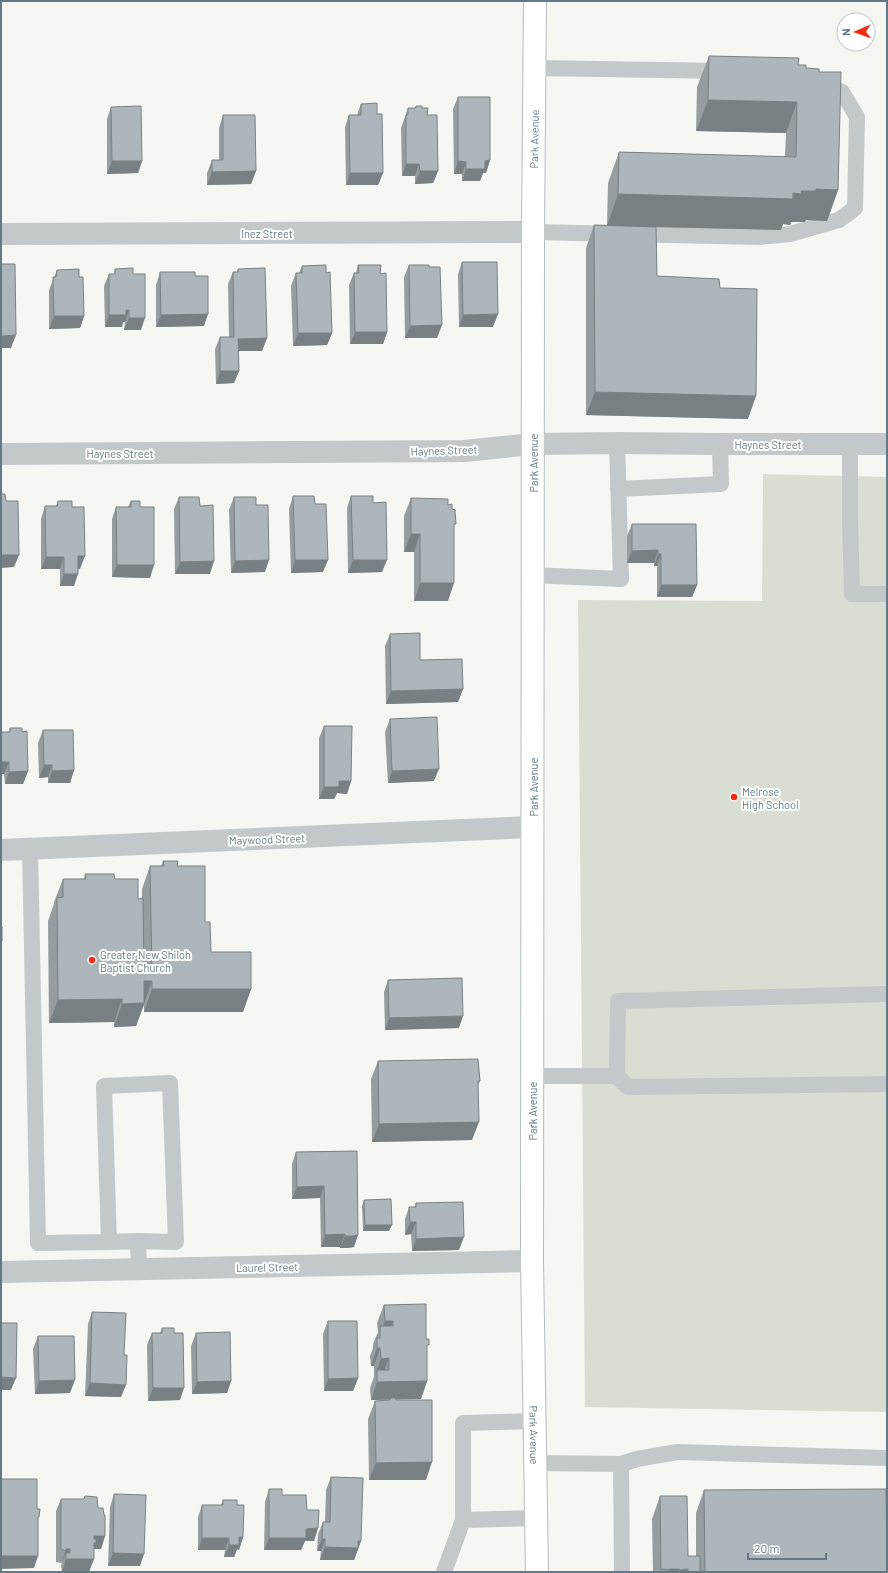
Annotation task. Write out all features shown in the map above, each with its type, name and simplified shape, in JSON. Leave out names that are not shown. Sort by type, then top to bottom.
[{"type":"main road","name":"Park Avenue","points":[[535,1],[532,575],[532,1262],[537,1572]]},
{"type":"street","name":"Inez Street","points":[[1,234],[533,232]]},
{"type":"street","name":"Haynes Street","points":[[1,454],[464,451],[533,444],[617,443],[887,444]]},
{"type":"street","name":"Maywood Street","points":[[1,850],[533,827]]},
{"type":"street","name":"Laurel Street","points":[[1,1272],[532,1262]]},
{"type":"lane","points":[[534,68],[738,71]]},
{"type":"lane","points":[[533,232],[760,237],[790,234],[840,220],[855,208],[857,117],[842,92],[807,77]]},
{"type":"lane","points":[[532,575],[621,579],[617,443]]},
{"type":"lane","points":[[618,489],[721,484],[720,444]]},
{"type":"lane","points":[[850,444],[852,594],[887,594]]},
{"type":"lane","points":[[30,849],[38,1243],[109,1242],[138,1241],[176,1242],[170,1083],[104,1086],[109,1242]]},
{"type":"lane","points":[[617,1076],[618,1001],[887,994]]},
{"type":"lane","points":[[532,1076],[617,1076],[628,1086],[887,1084]]},
{"type":"lane","points":[[138,1241],[138,1269]]},
{"type":"lane","points":[[444,1572],[463,1520],[463,1424],[535,1421]]},
{"type":"lane","points":[[535,1463],[621,1464],[637,1459],[677,1452],[887,1458]]},
{"type":"lane","points":[[621,1464],[622,1572]]},
{"type":"lane","points":[[463,1520],[536,1518]]},
{"type":"shaded area","name":"Melrose High School","points":[[763,474],[887,477],[887,1412],[585,1407],[578,600],[762,601]]},
{"type":"building","points":[[709,56],[799,58],[798,65],[806,65],[806,68],[819,69],[819,72],[841,72],[838,190],[816,189],[816,191],[801,191],[802,194],[793,193],[793,199],[618,194],[619,152],[796,157],[797,102],[708,100]]},
{"type":"building","points":[[458,97],[490,97],[490,160],[485,161],[485,169],[466,169],[466,162],[458,161]]},
{"type":"building","points":[[377,103],[377,114],[382,114],[383,173],[350,173],[349,115],[361,115],[361,104]]},
{"type":"building","points":[[141,106],[142,161],[112,161],[111,107]]},
{"type":"building","points":[[416,106],[428,108],[427,115],[437,115],[438,171],[420,171],[419,164],[406,164],[406,115],[408,115],[408,108],[416,108]]},
{"type":"building","points":[[223,115],[255,115],[256,171],[212,172],[212,160],[223,160]]},
{"type":"building","points":[[594,225],[656,227],[657,276],[719,279],[720,288],[757,289],[756,396],[595,392]]},
{"type":"building","points":[[462,262],[497,262],[498,314],[463,315]]},
{"type":"building","points":[[1,264],[15,264],[16,335],[1,336]]},
{"type":"building","points":[[326,265],[326,273],[330,272],[332,333],[298,333],[296,273],[302,273],[302,266]]},
{"type":"building","points":[[358,265],[381,265],[380,274],[386,273],[387,332],[355,332],[354,273],[359,273]]},
{"type":"building","points":[[409,265],[429,265],[429,267],[440,267],[442,325],[410,326]]},
{"type":"building","points":[[133,268],[133,274],[145,274],[145,318],[129,318],[129,310],[126,310],[126,315],[109,315],[109,274],[115,274],[115,269]]},
{"type":"building","points":[[265,268],[267,338],[238,339],[239,371],[220,371],[220,337],[234,337],[233,272],[238,272],[238,269]]},
{"type":"building","points":[[79,269],[79,277],[83,277],[84,316],[54,316],[53,277],[56,277],[57,270]]},
{"type":"building","points":[[160,272],[195,272],[195,276],[208,276],[208,314],[161,315]]},
{"type":"building","points":[[1,494],[5,494],[6,501],[18,501],[19,555],[1,555]]},
{"type":"building","points":[[293,496],[314,496],[315,504],[326,504],[328,560],[295,560]]},
{"type":"building","points":[[351,496],[373,496],[373,503],[386,502],[387,560],[353,560]]},
{"type":"building","points":[[179,497],[199,497],[200,506],[213,505],[214,561],[180,562]]},
{"type":"building","points":[[234,497],[256,497],[256,505],[268,505],[269,560],[235,561]]},
{"type":"building","points":[[411,498],[448,499],[448,505],[452,504],[452,509],[455,510],[456,524],[454,524],[454,583],[420,583],[420,534],[411,534]]},
{"type":"building","points":[[58,501],[72,501],[72,507],[84,507],[85,556],[78,556],[78,574],[64,574],[64,557],[46,557],[45,506],[57,506]]},
{"type":"building","points":[[131,501],[140,501],[140,507],[154,507],[154,565],[117,565],[116,507],[131,507]]},
{"type":"building","points":[[632,524],[696,524],[697,585],[661,585],[661,554],[658,554],[658,550],[632,551]]},
{"type":"building","points":[[420,633],[420,660],[462,659],[463,689],[391,691],[390,634]]},
{"type":"building","points":[[437,717],[439,769],[392,771],[390,719]]},
{"type":"building","points":[[324,726],[352,726],[351,781],[339,781],[339,787],[324,787]]},
{"type":"building","points":[[10,728],[22,728],[22,732],[27,731],[28,771],[9,772],[9,762],[1,762],[1,732],[10,732]]},
{"type":"building","points":[[43,730],[73,730],[74,770],[52,771],[52,765],[44,765]]},
{"type":"building","name":"Greater New Shiloh Baptist Church","points":[[163,861],[178,861],[177,866],[205,866],[205,922],[210,922],[211,952],[251,952],[251,989],[152,989],[152,981],[144,981],[144,1003],[122,1004],[122,999],[58,1000],[57,898],[63,897],[63,879],[86,879],[85,874],[114,874],[115,879],[138,879],[138,899],[143,898],[144,972],[152,972],[150,866],[164,866]]},
{"type":"building","points":[[2,927],[2,941],[1,941]]},
{"type":"building","points":[[462,978],[463,1016],[389,1018],[388,980]]},
{"type":"building","points":[[478,1059],[480,1081],[478,1081],[479,1122],[379,1124],[378,1061]]},
{"type":"building","points":[[357,1151],[358,1235],[325,1235],[324,1186],[297,1187],[296,1152]]},
{"type":"building","points":[[391,1199],[392,1225],[365,1225],[364,1200]]},
{"type":"building","points":[[463,1202],[464,1237],[416,1239],[416,1222],[410,1222],[409,1207],[416,1207],[416,1203]]},
{"type":"building","points":[[426,1304],[426,1339],[429,1339],[429,1345],[427,1345],[427,1381],[377,1382],[377,1370],[389,1370],[389,1358],[381,1359],[380,1348],[377,1348],[377,1338],[380,1338],[380,1326],[393,1326],[393,1321],[385,1321],[384,1305]]},
{"type":"building","points":[[92,1312],[126,1313],[124,1355],[127,1355],[126,1385],[90,1383]]},
{"type":"building","points":[[328,1321],[357,1321],[358,1378],[328,1379]]},
{"type":"building","points":[[1,1323],[17,1323],[16,1378],[1,1377]]},
{"type":"building","points":[[162,1328],[174,1328],[174,1333],[183,1333],[184,1388],[153,1388],[152,1333],[162,1333]]},
{"type":"building","points":[[230,1332],[231,1381],[197,1382],[196,1333]]},
{"type":"building","points":[[38,1336],[74,1336],[75,1380],[39,1381]]},
{"type":"building","points":[[390,1398],[396,1398],[396,1400],[432,1400],[432,1462],[376,1463],[375,1401],[390,1400]]},
{"type":"building","points":[[331,1477],[363,1478],[361,1541],[358,1541],[358,1548],[325,1547],[325,1539],[322,1539],[323,1522],[330,1522]]},
{"type":"building","points":[[1,1479],[37,1479],[37,1509],[40,1509],[38,1517],[38,1556],[1,1556]]},
{"type":"building","points":[[269,1489],[282,1489],[282,1495],[306,1495],[307,1510],[319,1510],[318,1528],[306,1529],[306,1538],[269,1538]]},
{"type":"building","points":[[886,1489],[887,1572],[705,1572],[704,1490]]},
{"type":"building","points":[[114,1494],[146,1495],[144,1554],[113,1553]]},
{"type":"building","points":[[85,1496],[97,1497],[98,1508],[103,1508],[105,1515],[105,1536],[94,1536],[96,1543],[94,1543],[94,1559],[66,1559],[66,1553],[70,1553],[70,1549],[66,1549],[66,1551],[61,1549],[61,1499],[84,1499]]},
{"type":"building","points":[[660,1496],[687,1496],[688,1556],[700,1556],[700,1572],[688,1572],[688,1569],[661,1569]]},
{"type":"building","points":[[223,1500],[237,1500],[237,1505],[244,1505],[243,1537],[239,1537],[239,1545],[229,1545],[229,1538],[202,1538],[202,1505],[223,1505]]},
{"type":"place","name":"Melrose High School","points":[[734,797]]},
{"type":"place","name":"Greater New Shiloh Baptist Church","points":[[92,960]]}]
